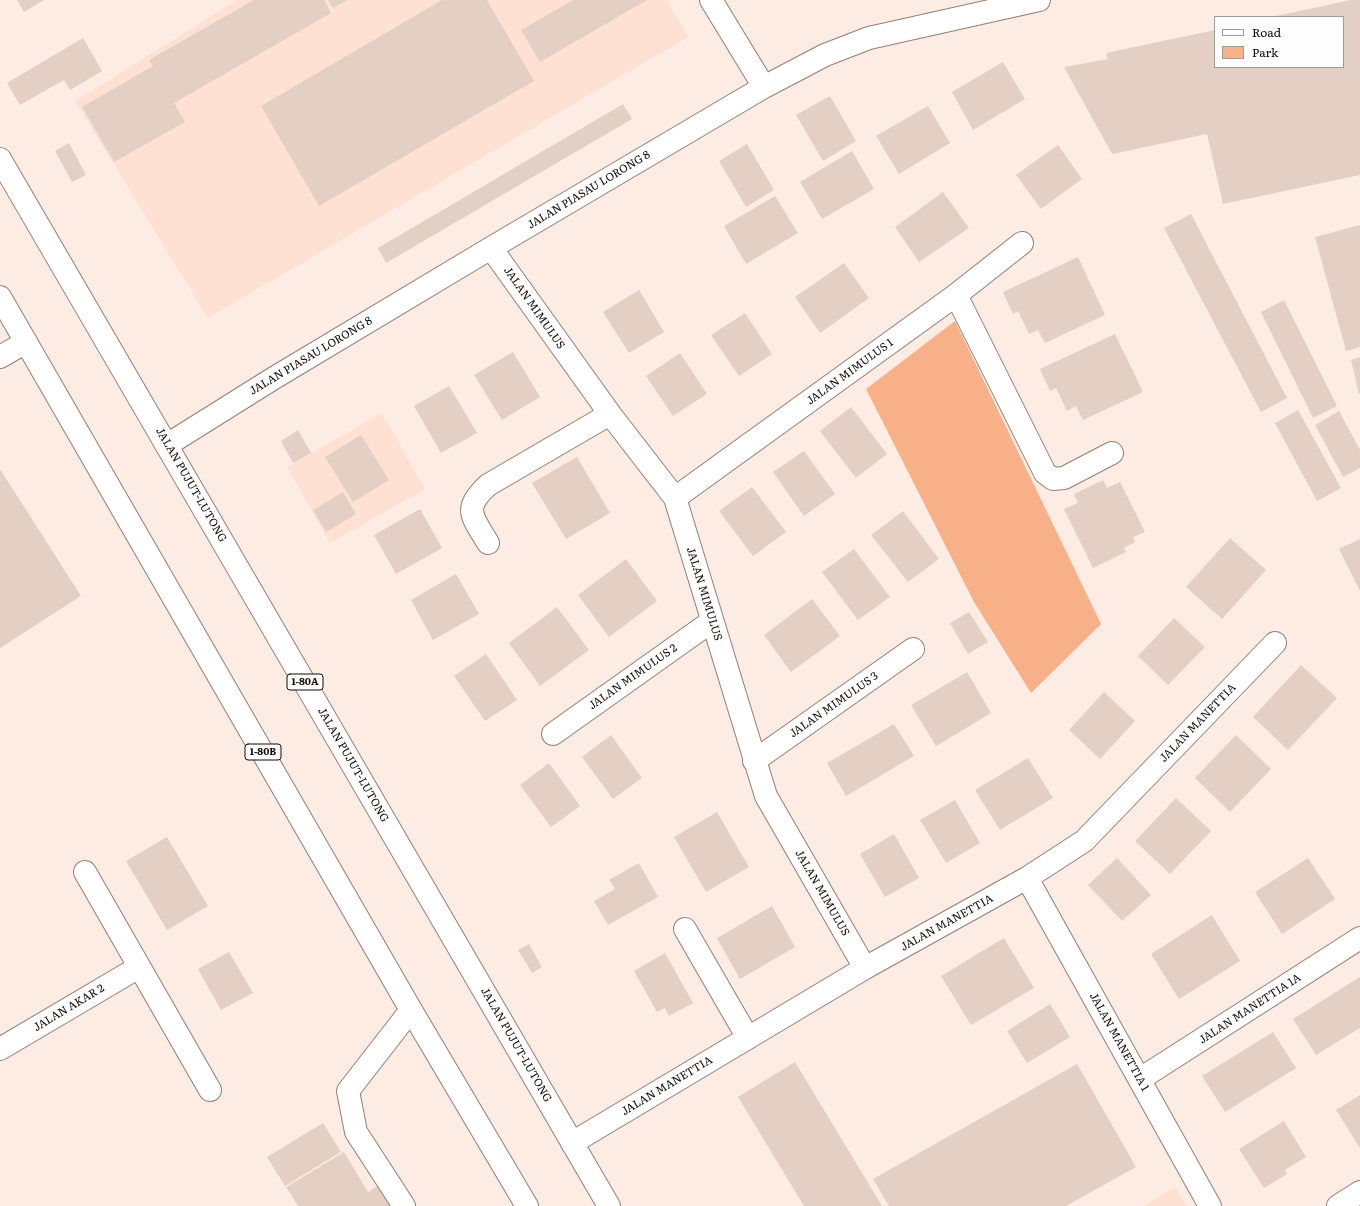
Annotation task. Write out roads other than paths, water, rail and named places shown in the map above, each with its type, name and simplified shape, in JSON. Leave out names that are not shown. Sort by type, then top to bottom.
[{"type":"main road","points":[[711,0],[764,87]]},
{"type":"main road","name":"JALAN PIASAU LORONG 8","points":[[167,445],[274,378],[491,248],[764,87],[825,55],[869,38],[1039,0]]},
{"type":"main road","name":"JALAN PUJUT-LUTONG","points":[[0,159],[609,1206]]},
{"type":"main road","name":"JALAN MIMULUS 1","points":[[675,498],[956,295],[1022,244]]},
{"type":"main road","name":"JALAN MIMULUS","points":[[491,248],[610,414],[675,498],[766,796],[865,968]]},
{"type":"main road","points":[[956,295],[1045,474],[1053,479],[1064,478],[1112,453]]},
{"type":"main road","name":"1-80B","points":[[0,298],[411,1010],[528,1206]]},
{"type":"main road","points":[[0,358],[26,342]]},
{"type":"main road","points":[[488,543],[473,517],[471,506],[475,497],[488,485],[610,414]]},
{"type":"main road","name":"JALAN MIMULUS 2","points":[[554,734],[712,621]]},
{"type":"main road","name":"JALAN MANETTIA","points":[[572,1143],[865,968],[1027,878],[1084,841],[1276,644]]},
{"type":"main road","name":"JALAN MIMULUS 3","points":[[754,760],[913,649]]},
{"type":"main road","points":[[85,872],[210,1090]]},
{"type":"main road","name":"JALAN MANETTIA 1","points":[[1027,878],[1210,1206]]},
{"type":"main road","points":[[685,929],[748,1038]]},
{"type":"main road","name":"JALAN MANETTIA 1A","points":[[1140,1079],[1360,938]]},
{"type":"main road","name":"JALAN AKAR 2","points":[[0,1049],[139,967]]},
{"type":"main road","points":[[404,1206],[356,1132],[348,1091],[411,1010]]},
{"type":"main road","points":[[1338,1206],[1360,1192]]}]
